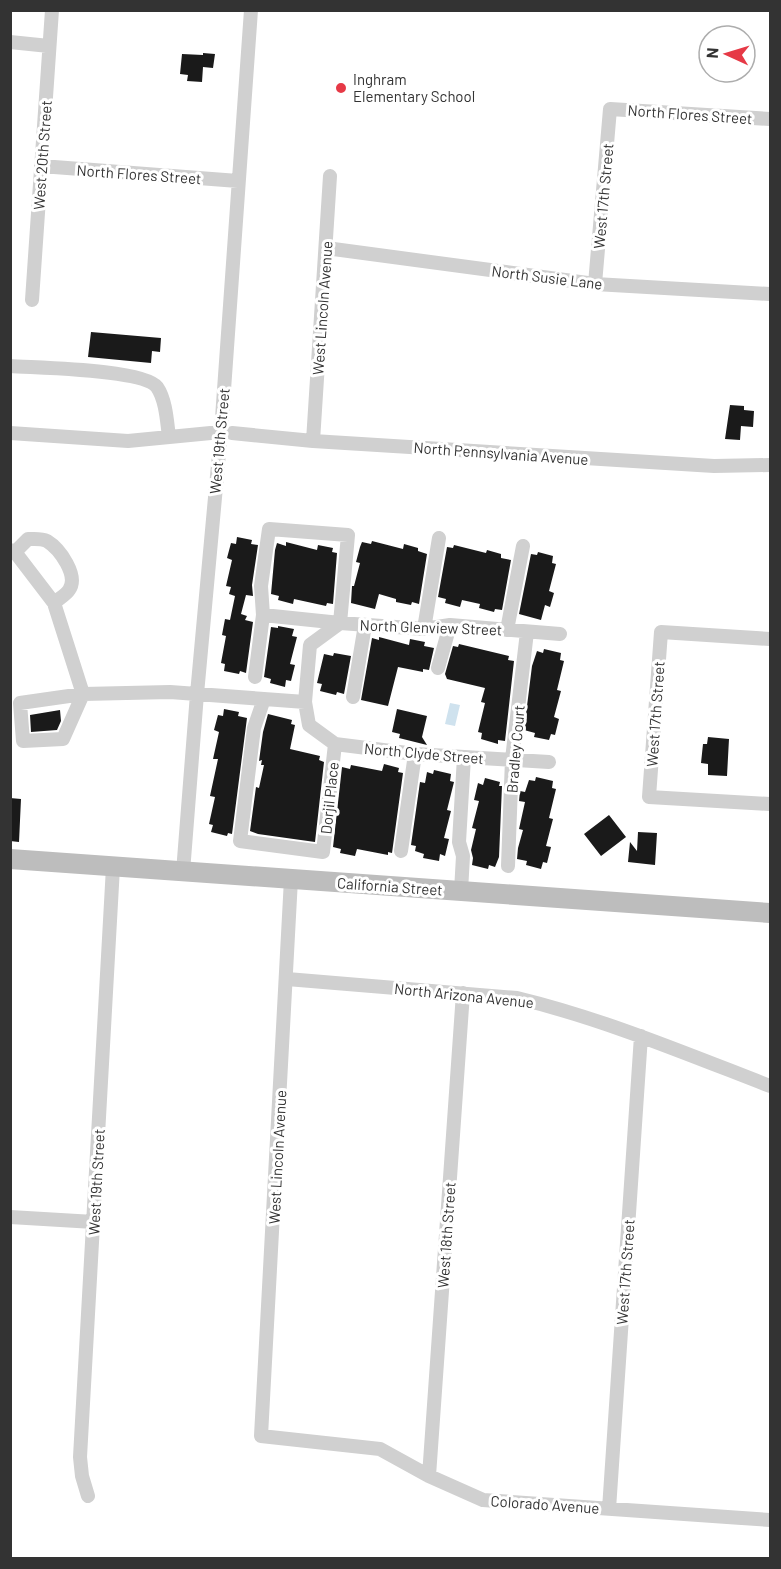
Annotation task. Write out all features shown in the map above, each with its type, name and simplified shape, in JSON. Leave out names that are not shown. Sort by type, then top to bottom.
[{"type":"street","name":"West 20th Street","points":[[32,300],[52,10]]},
{"type":"street","name":"West 19th Street","points":[[183,872],[196,694],[227,433],[238,181],[251,10]]},
{"type":"street","points":[[10,42],[49,46]]},
{"type":"street","name":"North Flores Street","points":[[610,109],[771,119]]},
{"type":"street","name":"West 17th Street","points":[[595,284],[610,109]]},
{"type":"street","name":"North Flores Street","points":[[41,166],[238,181]]},
{"type":"street","name":"West Lincoln Avenue","points":[[313,441],[330,176]]},
{"type":"street","name":"North Susie Lane","points":[[326,248],[595,284],[771,294]]},
{"type":"street","points":[[10,366],[111,372],[149,380],[158,388],[164,406],[169,437]]},
{"type":"street","name":"North Pennsylvania Avenue","points":[[10,433],[128,441],[227,433],[313,441],[714,466],[771,465]]},
{"type":"street","points":[[255,677],[263,615],[261,586],[269,529],[348,536],[340,623],[263,615]]},
{"type":"street","points":[[424,629],[439,538]]},
{"type":"street","points":[[54,603],[69,591],[73,579],[70,568],[49,542],[28,539],[13,551],[54,603],[83,694],[63,739],[23,741],[20,703],[83,694],[170,692],[304,702]]},
{"type":"street","points":[[507,630],[523,546]]},
{"type":"street","name":"North Glenview Street","points":[[335,744],[309,725],[304,702],[310,645],[340,623],[424,629],[450,625],[560,634]]},
{"type":"street","points":[[353,697],[365,625]]},
{"type":"street","points":[[438,668],[450,625]]},
{"type":"street","name":"Bradley Court","points":[[508,866],[512,759],[527,632]]},
{"type":"street","name":"West 17th Street","points":[[771,639],[662,632],[649,797],[771,804]]},
{"type":"street","name":"Dorjil Place","points":[[264,699],[254,728],[240,841],[323,852],[335,744]]},
{"type":"street","name":"North Clyde Street","points":[[335,744],[415,754],[549,762]]},
{"type":"street","points":[[401,851],[415,754]]},
{"type":"street","points":[[460,891],[463,856],[459,842],[464,757]]},
{"type":"street","name":"California Street","points":[[10,859],[771,913]]},
{"type":"street","name":"West 19th Street","points":[[88,1496],[82,1476],[81,1457],[113,867]]},
{"type":"street","name":"West Lincoln Avenue","points":[[261,1436],[291,879]]},
{"type":"street","name":"North Arizona Avenue","points":[[287,979],[517,998],[552,1006],[641,1036],[771,1086]]},
{"type":"street","name":"West 18th Street","points":[[429,1476],[463,993]]},
{"type":"street","name":"West 17th Street","points":[[609,1509],[641,1036]]},
{"type":"street","points":[[10,1217],[94,1222]]},
{"type":"street","name":"Colorado Avenue","points":[[261,1436],[380,1449],[429,1476],[483,1500],[771,1520]]},
{"type":"water","points":[[450,703],[460,705],[455,726],[445,724]]},
{"type":"building","points":[[203,53],[215,54],[213,68],[203,67],[202,82],[187,81],[188,75],[180,74],[182,54],[203,55]]},
{"type":"building","points":[[91,332],[161,338],[160,352],[152,351],[151,363],[88,357]]},
{"type":"building","points":[[730,405],[744,406],[744,410],[754,411],[753,427],[741,426],[740,440],[725,439]]},
{"type":"building","points":[[237,537],[252,540],[251,544],[258,545],[252,585],[253,596],[246,595],[241,614],[247,616],[245,620],[253,622],[246,673],[240,671],[239,674],[224,671],[225,664],[221,663],[226,636],[222,635],[225,619],[230,620],[235,596],[229,594],[231,587],[226,586],[232,560],[227,558],[231,543],[236,544]]},
{"type":"building","points":[[372,541],[403,549],[404,544],[418,548],[418,551],[427,554],[419,604],[396,602],[396,599],[379,594],[375,609],[351,603],[352,586],[354,586],[360,563],[356,562],[360,547],[362,542],[371,544]]},
{"type":"building","points":[[286,542],[317,550],[318,545],[333,548],[332,552],[337,553],[333,604],[327,603],[326,606],[294,599],[293,604],[278,600],[279,596],[271,594],[277,543],[286,546]]},
{"type":"building","points":[[454,545],[486,553],[487,550],[501,554],[501,558],[511,560],[502,610],[495,609],[494,612],[479,608],[480,604],[462,600],[460,607],[445,603],[446,599],[438,597],[447,547],[453,548]]},
{"type":"building","points":[[538,552],[553,556],[552,563],[556,564],[549,591],[554,593],[550,607],[545,605],[541,620],[519,614],[531,554],[537,555]]},
{"type":"building","points":[[278,626],[294,629],[292,636],[297,637],[290,664],[295,665],[291,681],[286,680],[285,687],[270,683],[271,679],[264,677],[271,627],[278,628]]},
{"type":"building","points":[[379,637],[409,645],[410,639],[425,642],[424,646],[434,648],[429,670],[423,669],[423,672],[398,667],[388,706],[361,700],[372,638],[379,640]]},
{"type":"building","points":[[459,644],[509,656],[508,660],[514,661],[505,741],[498,740],[498,744],[481,739],[482,733],[478,732],[485,703],[481,702],[485,688],[447,679],[445,674],[453,646],[458,647]]},
{"type":"building","points":[[544,649],[561,653],[560,660],[564,661],[557,690],[561,691],[554,717],[559,719],[555,735],[551,734],[549,740],[534,737],[535,733],[524,730],[532,666],[537,651],[543,653]]},
{"type":"building","points":[[334,653],[351,656],[344,694],[337,692],[336,695],[320,691],[322,684],[317,683],[324,654],[333,656]]},
{"type":"building","points":[[224,709],[239,712],[238,716],[247,718],[232,834],[228,833],[227,836],[211,832],[213,825],[209,824],[215,797],[210,796],[218,759],[213,759],[219,732],[214,730],[218,715],[223,716]]},
{"type":"building","points":[[397,709],[427,716],[422,737],[427,745],[399,738],[400,734],[392,732]]},
{"type":"building","points":[[60,710],[61,721],[57,730],[31,732],[30,715]]},
{"type":"building","points":[[268,714],[292,720],[291,724],[295,725],[290,749],[320,756],[319,760],[324,762],[315,842],[250,831],[256,787],[259,788],[264,765],[261,765],[262,760],[259,761]]},
{"type":"building","points":[[708,737],[729,739],[727,776],[708,775],[708,764],[701,763],[703,744],[707,744]]},
{"type":"building","points":[[384,764],[399,768],[398,772],[403,773],[392,853],[388,852],[388,855],[357,849],[355,856],[340,853],[341,849],[333,847],[342,767],[350,769],[351,765],[382,771]]},
{"type":"building","points":[[434,770],[451,774],[450,781],[454,782],[447,810],[451,811],[444,838],[449,839],[445,856],[440,854],[439,861],[423,858],[424,854],[415,851],[416,846],[411,845],[420,782],[425,783],[427,772],[433,774]]},
{"type":"building","points":[[536,777],[553,781],[552,788],[556,789],[549,818],[553,819],[546,846],[551,847],[547,863],[543,862],[541,869],[526,865],[527,861],[517,859],[523,830],[519,829],[525,802],[519,801],[520,791],[525,792],[529,780],[535,781]]},
{"type":"building","points":[[485,778],[500,782],[499,786],[502,786],[499,857],[495,867],[489,865],[488,869],[472,865],[471,850],[476,829],[472,828],[479,801],[474,800],[478,783],[483,785]]},
{"type":"building","points":[[10,798],[21,799],[19,842],[10,841]]},
{"type":"building","points":[[609,815],[626,837],[601,856],[584,834]]},
{"type":"building","points":[[638,832],[657,833],[655,865],[628,862],[630,842],[637,851]]},
{"type":"place","name":"Inghram Elementary School","points":[[341,88]]}]
